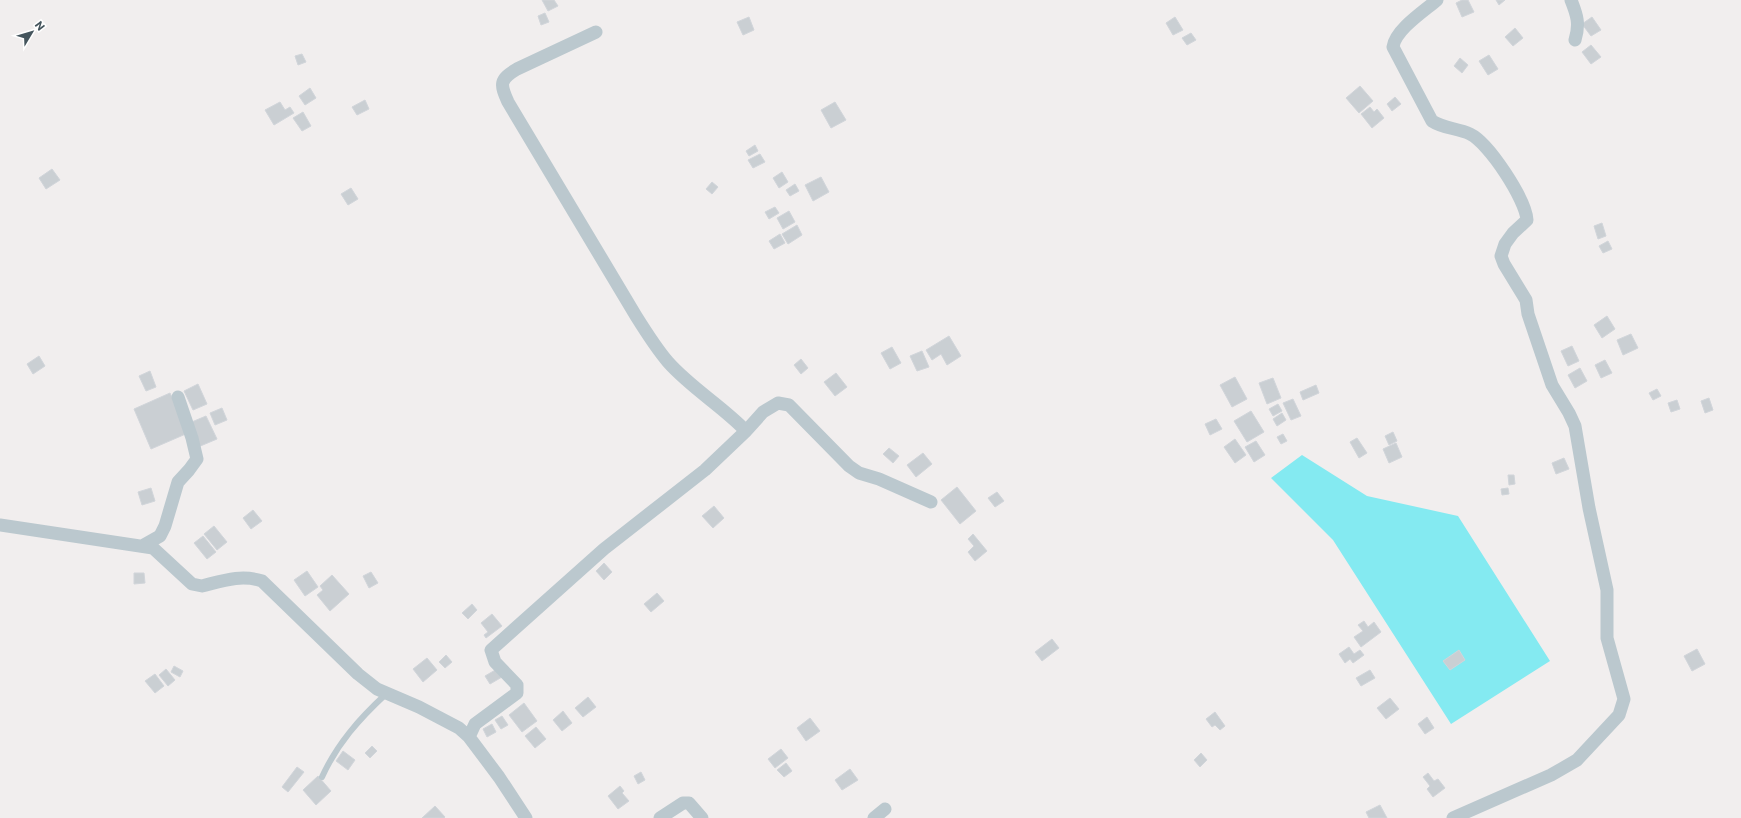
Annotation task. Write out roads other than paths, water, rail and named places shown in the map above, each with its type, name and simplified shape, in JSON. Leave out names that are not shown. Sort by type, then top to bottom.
[{"type":"street","points":[[1437,0],[1401,32],[1394,41],[1393,47],[1432,121],[1438,125],[1470,134],[1485,145],[1497,160],[1525,208],[1527,220],[1513,233],[1505,244],[1501,256],[1504,264],[1526,300],[1528,314],[1552,385],[1569,413],[1574,426],[1589,508],[1607,590],[1607,638],[1624,700],[1619,715],[1577,760],[1551,775],[1453,818]]},
{"type":"street","points":[[1571,0],[1578,18],[1579,28],[1575,40]]},
{"type":"street","points":[[596,32],[511,72],[502,82],[503,91],[508,102],[636,316],[655,345],[668,362],[690,383],[731,415],[746,432]]},
{"type":"street","points":[[144,545],[162,531],[178,482],[189,470],[196,459],[192,438],[178,397]]},
{"type":"street","points":[[469,737],[475,724],[517,693],[517,685],[495,662],[491,650],[604,549],[705,470],[746,432],[763,412],[778,404],[789,405],[854,469],[931,502]]},
{"type":"street","points":[[0,525],[144,545],[153,548],[192,584],[202,586],[237,577],[250,577],[262,581],[358,674],[386,694],[419,707],[459,728],[469,737],[499,777],[526,818]]},
{"type":"street","points":[[660,818],[683,802],[689,803],[702,818]]},
{"type":"street","points":[[874,818],[885,809]]},
{"type":"lane","points":[[322,777],[334,751],[353,727],[386,694]]},
{"type":"water","points":[[1302,455],[1367,496],[1458,516],[1550,661],[1451,724],[1333,540],[1271,478]]}]
